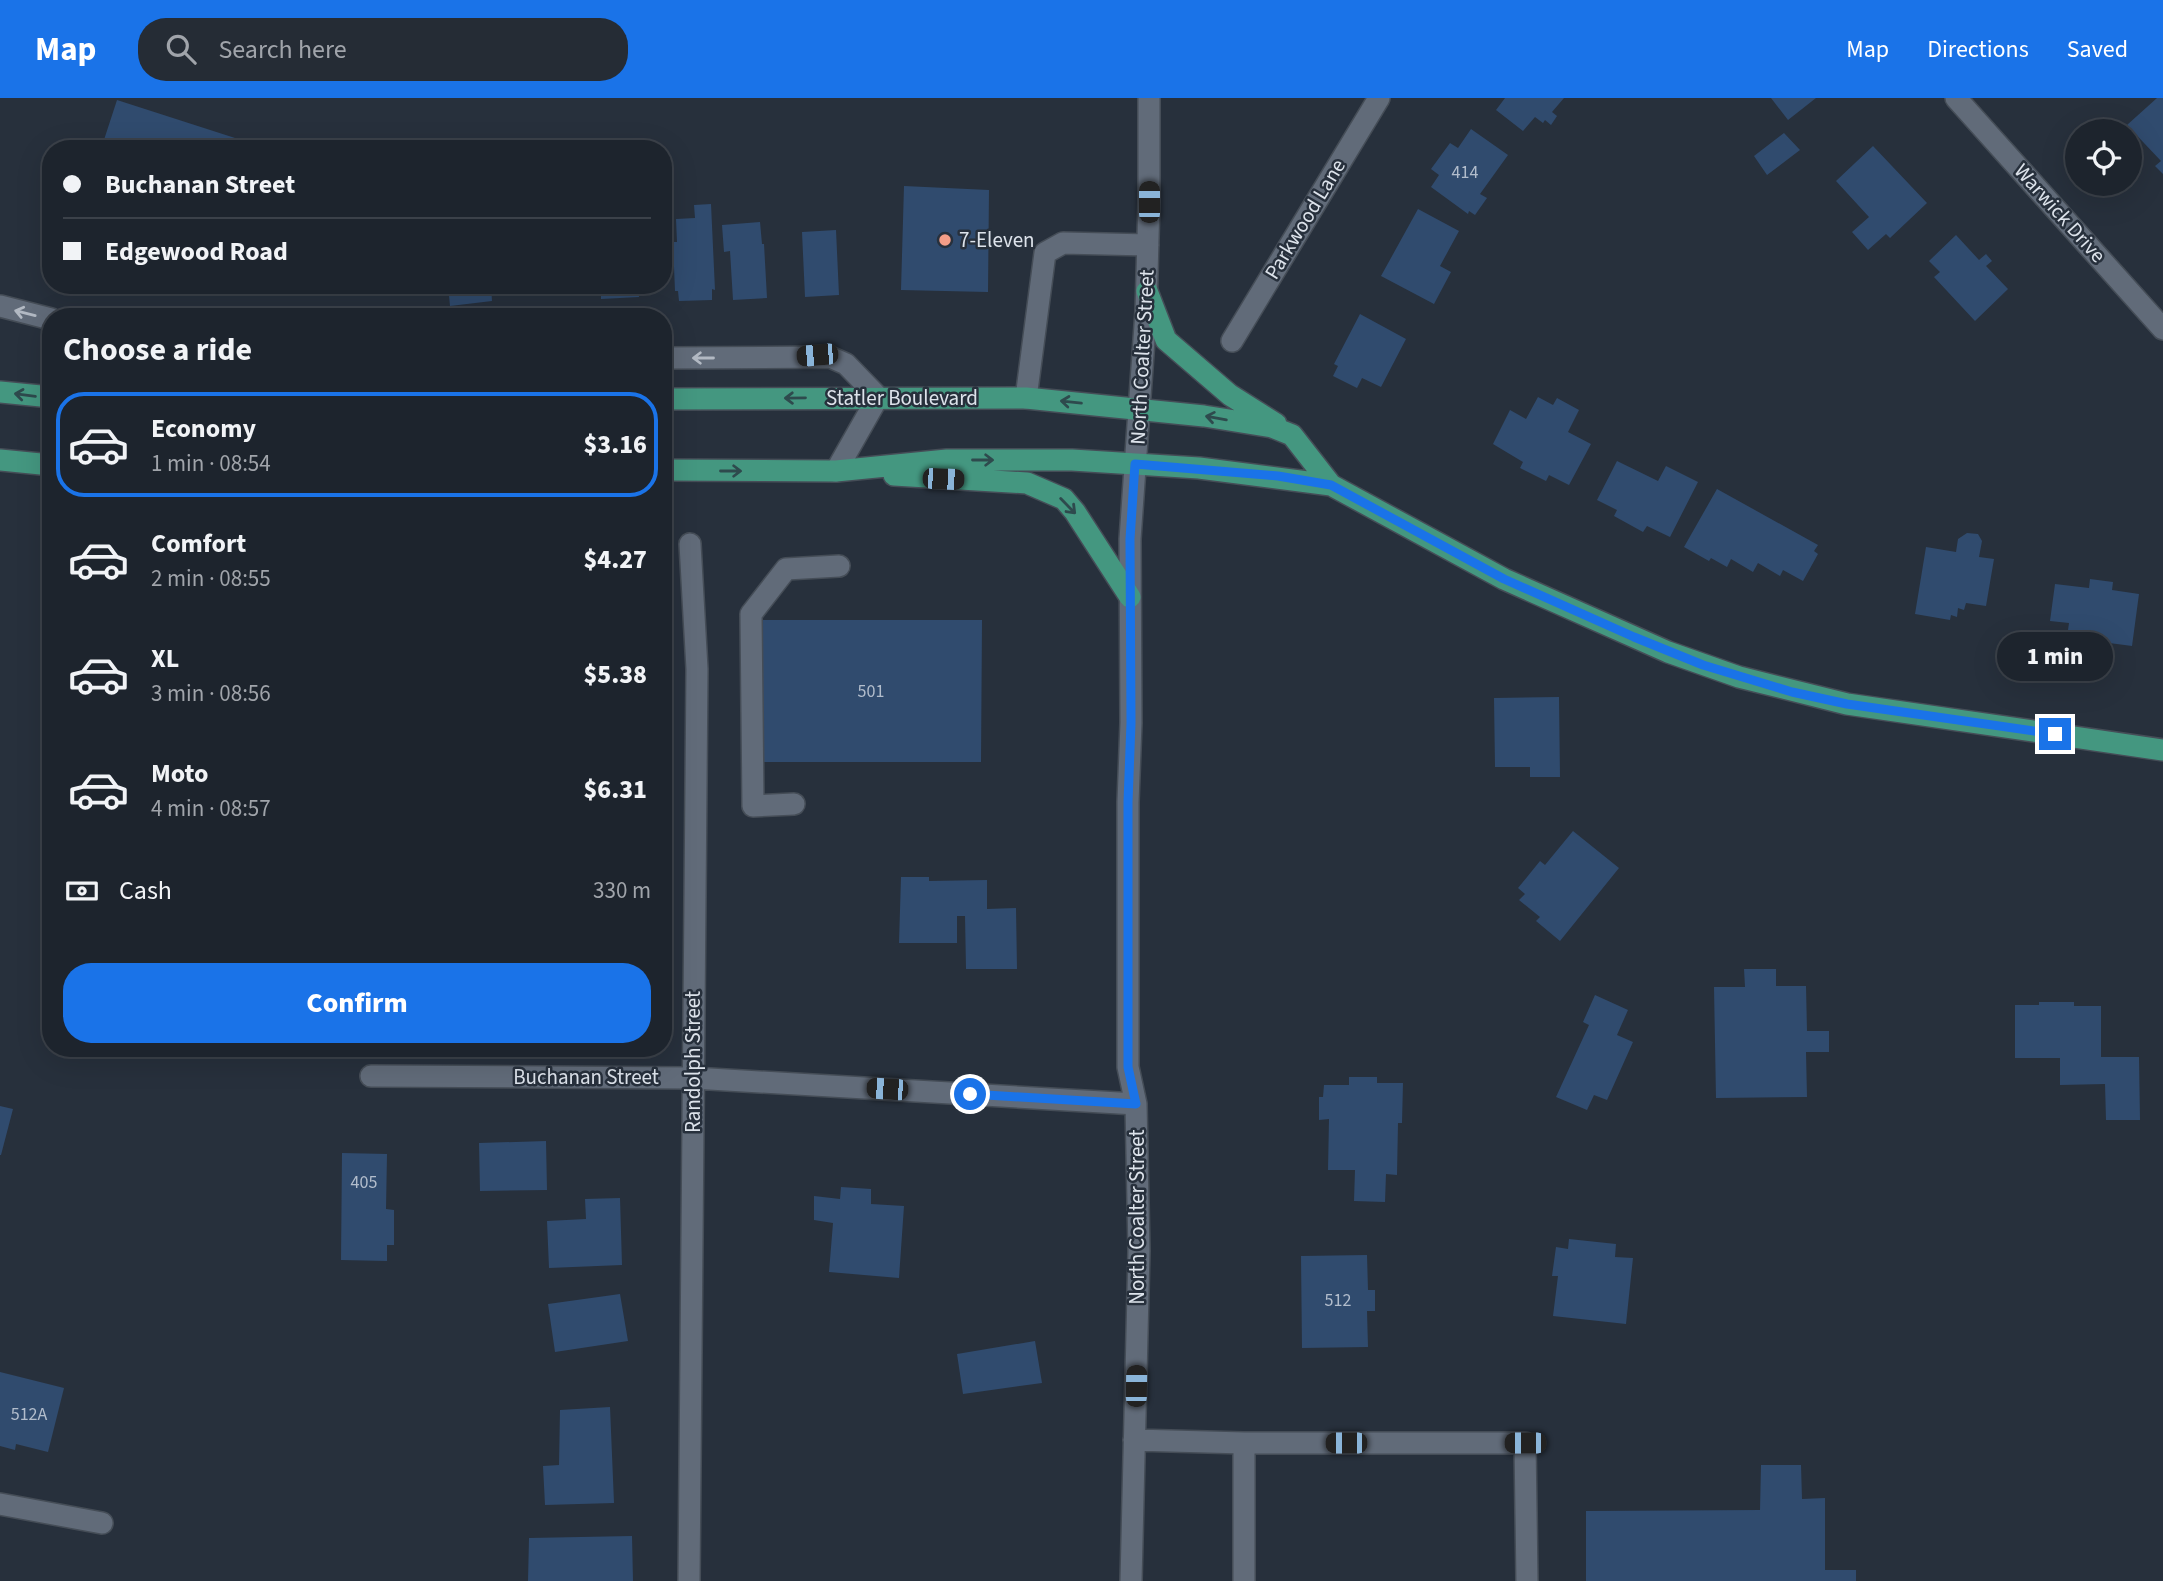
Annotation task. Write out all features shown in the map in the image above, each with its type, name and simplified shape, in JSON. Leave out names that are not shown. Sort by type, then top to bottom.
[{"type":"main road","points":[[1147,291],[1166,341],[1230,395],[1292,435],[1331,485]]},
{"type":"main road","points":[[0,392],[42,396]]},
{"type":"main road","name":"Statler Boulevard","points":[[672,399],[1026,398],[1217,418],[1272,427],[1292,435]]},
{"type":"main road","points":[[0,460],[42,464]]},
{"type":"main road","points":[[836,471],[947,460],[1072,460],[1278,476],[1331,485],[1504,579],[1668,652],[1739,677],[1847,704],[2163,750]]},
{"type":"main road","points":[[672,470],[836,471],[1027,483],[1064,499],[1130,597]]},
{"type":"street","name":"North Coalter Street","points":[[1131,1581],[1139,1251],[1136,1104],[1128,1067],[1130,539],[1147,291],[1149,98]]},
{"type":"street","name":"Parkwood Lane","points":[[1231,341],[1379,98]]},
{"type":"street","name":"Warwick Drive","points":[[1956,98],[2163,329]]},
{"type":"street","points":[[1026,398],[1045,253],[1063,243],[1148,245]]},
{"type":"street","points":[[0,306],[42,317]]},
{"type":"street","points":[[672,358],[830,357],[846,364],[878,397],[836,471]]},
{"type":"street","name":"Randolph Street","points":[[690,544],[697,669],[690,1581]]},
{"type":"street","points":[[794,804],[753,806],[751,614],[786,569],[839,566]]},
{"type":"street","name":"Buchanan Street","points":[[371,1076],[693,1078],[1136,1104]]},
{"type":"street","points":[[1134,1440],[1244,1443],[1525,1443],[1527,1581]]},
{"type":"street","points":[[1244,1443],[1244,1581]]},
{"type":"street","points":[[0,1504],[102,1523]]},
{"type":"building","points":[[1505,98],[1564,98],[1552,112],[1557,116],[1551,125],[1535,117],[1523,131],[1496,110]]},
{"type":"building","points":[[1771,98],[1816,98],[1788,120]]},
{"type":"building","points":[[2157,98],[2163,98],[2163,174],[2155,166],[2161,161],[2142,141],[2142,119],[2134,119]]},
{"type":"building","points":[[117,100],[241,140],[104,140]]},
{"type":"building","points":[[1471,129],[1508,155],[1480,194],[1487,198],[1475,215],[1469,211],[1468,214],[1431,187],[1439,175],[1431,169],[1450,143],[1458,148]]},
{"type":"building","points":[[1784,133],[1800,150],[1767,175],[1754,156]]},
{"type":"building","points":[[1873,146],[1927,203],[1890,238],[1886,234],[1868,250],[1852,232],[1869,217],[1836,181]]},
{"type":"building","name":"7-Eleven","points":[[904,186],[989,190],[988,292],[901,290]]},
{"type":"building","points":[[711,204],[715,290],[712,289],[712,300],[679,301],[678,291],[675,291],[673,242],[677,242],[676,219],[695,218],[694,205]]},
{"type":"building","points":[[1418,209],[1459,231],[1440,266],[1451,272],[1434,304],[1381,276]]},
{"type":"building","points":[[760,222],[767,298],[733,300],[730,251],[724,252],[722,225]]},
{"type":"building","points":[[836,230],[839,295],[805,297],[802,232]]},
{"type":"building","points":[[1956,235],[1979,260],[1986,254],[1992,261],[1986,266],[2008,289],[1975,321],[1934,277],[1940,272],[1929,261]]},
{"type":"building","points":[[449,294],[492,294],[492,301],[450,306]]},
{"type":"building","points":[[601,294],[639,294],[639,297],[601,299]]},
{"type":"building","points":[[1360,314],[1406,339],[1381,387],[1362,378],[1357,388],[1333,376],[1338,366],[1334,364]]},
{"type":"building","points":[[1538,397],[1553,405],[1557,398],[1579,410],[1568,432],[1591,444],[1569,485],[1549,475],[1546,481],[1520,468],[1523,462],[1493,444],[1510,410],[1526,419]]},
{"type":"building","points":[[1617,461],[1658,481],[1666,466],[1698,482],[1670,537],[1647,526],[1643,532],[1614,516],[1617,510],[1597,500]]},
{"type":"building","points":[[1717,489],[1818,545],[1814,551],[1818,554],[1803,581],[1783,570],[1780,576],[1758,563],[1753,572],[1731,559],[1727,567],[1711,558],[1709,561],[1684,547]]},
{"type":"building","points":[[1967,533],[1978,534],[1982,541],[1979,557],[1994,559],[1986,606],[1966,603],[1964,610],[1958,608],[1957,617],[1951,615],[1950,620],[1915,614],[1926,547],[1956,552],[1958,539]]},
{"type":"building","points":[[2090,579],[2113,582],[2112,590],[2139,594],[2132,646],[2079,639],[2080,631],[2068,630],[2069,623],[2050,621],[2055,584],[2089,588]]},
{"type":"building","points":[[760,620],[982,620],[981,762],[759,762]]},
{"type":"building","points":[[1559,697],[1560,777],[1530,777],[1530,767],[1495,767],[1494,698]]},
{"type":"building","points":[[1573,831],[1619,868],[1560,941],[1536,921],[1540,917],[1519,900],[1525,894],[1518,888],[1540,861],[1545,865]]},
{"type":"building","points":[[901,877],[929,877],[929,881],[987,880],[987,909],[1016,908],[1017,969],[966,969],[965,916],[957,916],[957,943],[899,943]]},
{"type":"building","points":[[1744,969],[1776,969],[1776,986],[1806,986],[1807,1031],[1829,1031],[1829,1052],[1806,1052],[1807,1097],[1716,1098],[1714,987],[1745,987]]},
{"type":"building","points":[[1595,995],[1628,1010],[1617,1035],[1633,1042],[1607,1100],[1594,1095],[1587,1110],[1556,1097],[1589,1025],[1583,1022]]},
{"type":"building","points":[[2039,1002],[2074,1002],[2074,1006],[2101,1006],[2101,1057],[2139,1057],[2140,1120],[2106,1120],[2105,1084],[2060,1085],[2060,1058],[2015,1058],[2015,1005],[2039,1005]]},
{"type":"building","points":[[1349,1077],[1377,1077],[1377,1083],[1403,1083],[1402,1123],[1398,1123],[1397,1175],[1386,1174],[1385,1202],[1354,1201],[1355,1170],[1328,1170],[1329,1119],[1319,1120],[1319,1097],[1323,1097],[1324,1085],[1349,1085]]},
{"type":"building","points":[[0,1106],[13,1109],[1,1155],[0,1155]]},
{"type":"building","points":[[546,1141],[547,1190],[480,1191],[479,1143]]},
{"type":"building","points":[[342,1153],[387,1154],[386,1209],[394,1210],[394,1245],[387,1245],[387,1261],[341,1260]]},
{"type":"building","points":[[841,1187],[871,1189],[871,1204],[904,1206],[899,1278],[829,1272],[833,1223],[814,1220],[814,1196],[840,1199]]},
{"type":"building","points":[[620,1198],[622,1265],[549,1268],[547,1221],[586,1219],[585,1199]]},
{"type":"building","points":[[1569,1239],[1616,1244],[1615,1257],[1633,1258],[1626,1324],[1553,1316],[1558,1276],[1552,1276],[1556,1247],[1568,1249]]},
{"type":"building","points":[[1367,1255],[1368,1290],[1375,1290],[1375,1311],[1367,1311],[1368,1347],[1302,1348],[1301,1256]]},
{"type":"building","points":[[620,1294],[628,1341],[555,1352],[548,1304]]},
{"type":"building","points":[[1035,1341],[1042,1383],[963,1394],[957,1354]]},
{"type":"building","points":[[0,1372],[64,1388],[48,1452],[16,1444],[15,1450],[0,1446]]},
{"type":"building","points":[[610,1407],[614,1503],[545,1505],[543,1466],[559,1465],[560,1410]]},
{"type":"building","points":[[1761,1465],[1801,1465],[1802,1499],[1825,1498],[1825,1570],[1856,1570],[1856,1581],[1586,1581],[1586,1511],[1760,1510]]},
{"type":"building","points":[[632,1536],[633,1581],[528,1581],[529,1538]]},
{"type":"place","name":"7-Eleven","points":[[945,240]]},
{"type":"route","points":[[970,1094],[1136,1104],[1128,1067],[1130,539],[1135,464],[1278,476],[1331,485],[1504,579],[1703,665],[1792,692],[1847,704],[2055,734]]}]
